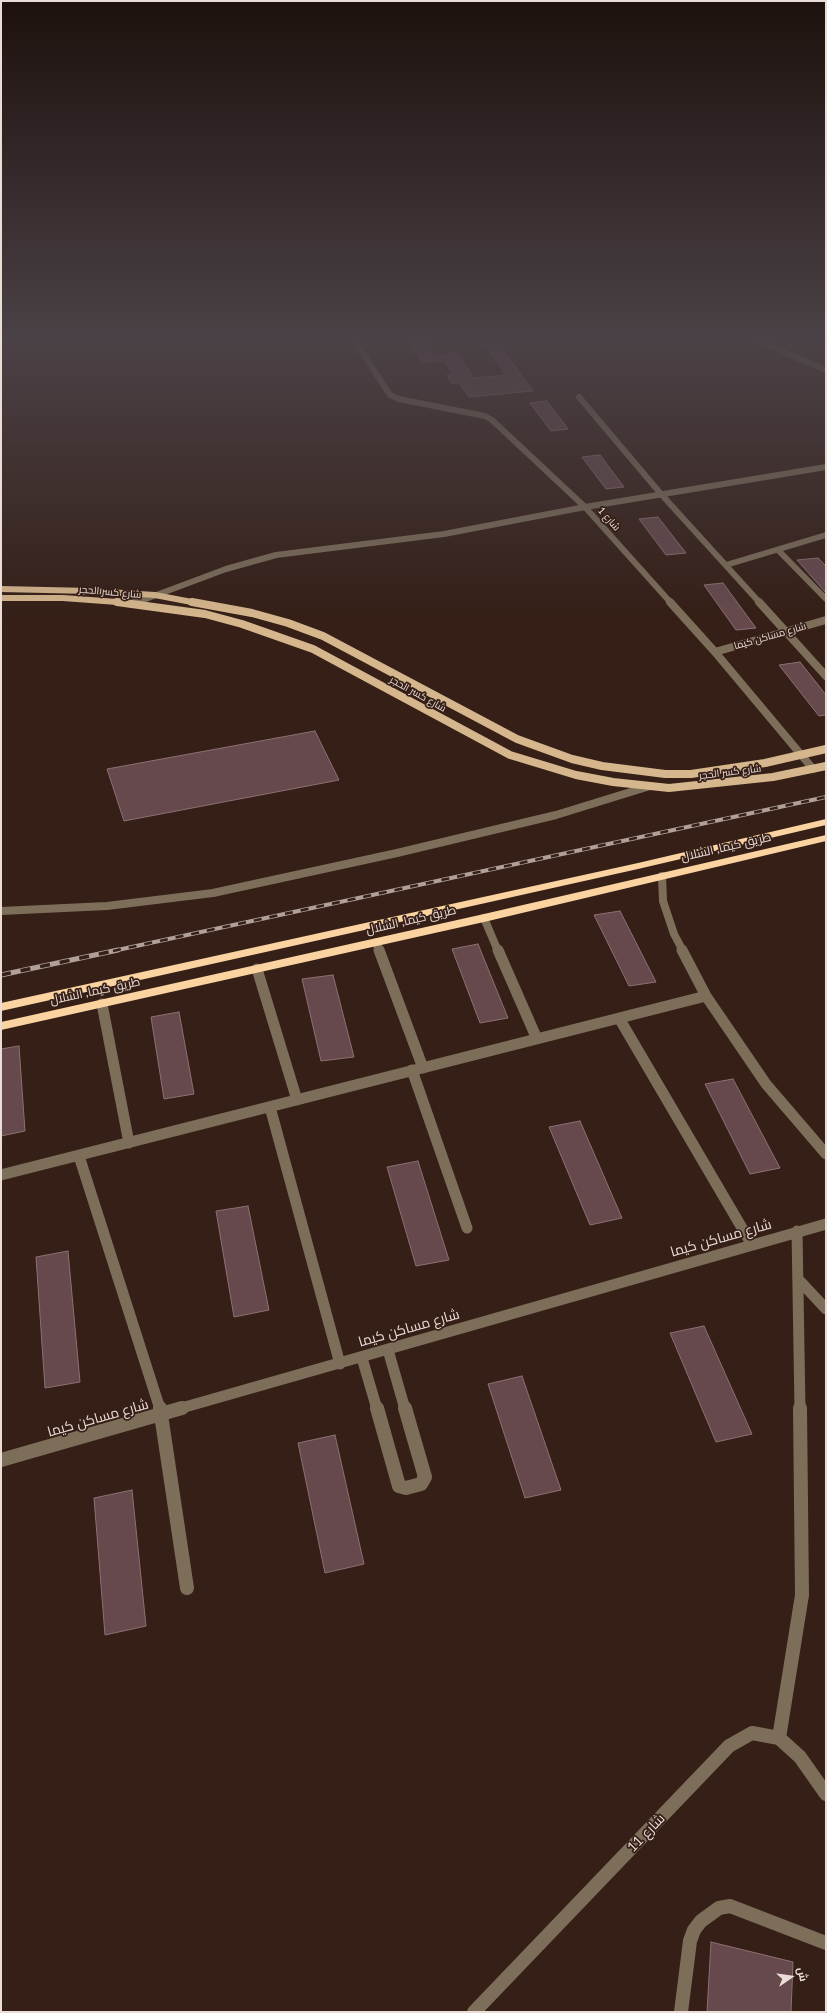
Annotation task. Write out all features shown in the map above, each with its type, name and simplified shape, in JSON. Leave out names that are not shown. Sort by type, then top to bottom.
[{"type":"highway","name":"طريق كيما, الشلال","points":[[1,1007],[638,866],[826,822]]},
{"type":"highway","name":"طريق كيما, الشلال","points":[[1,1026],[484,918],[826,838]]},
{"type":"main road","name":"شارع كسر الحجر","points":[[1,589],[91,590],[155,595],[252,613],[288,623],[329,640],[494,728],[530,745],[572,759],[602,766],[665,774],[691,774],[765,764],[826,749]]},
{"type":"main road","name":"شارع كسر الحجر","points":[[1,598],[63,598],[134,603],[205,614],[278,636],[345,666],[510,755],[542,766],[576,775],[650,786],[689,788],[826,766]]},
{"type":"main road","points":[[650,786],[665,774]]},
{"type":"street","name":"شارع 1","points":[[504,432],[585,507],[715,652],[813,769]]},
{"type":"street","points":[[609,432],[661,494],[826,676]]},
{"type":"street","points":[[134,603],[226,569],[276,555],[444,534],[585,507],[826,467]]},
{"type":"street","points":[[726,565],[826,535]]},
{"type":"street","points":[[778,550],[826,599]]},
{"type":"street","name":"شارع مساكن كيما","points":[[715,652],[826,620]]},
{"type":"street","points":[[1,911],[107,906],[213,893],[397,853],[556,815],[650,786]]},
{"type":"street","points":[[662,876],[664,901],[674,934],[706,996],[766,1084],[826,1154]]},
{"type":"street","points":[[484,918],[537,1039]]},
{"type":"street","points":[[376,942],[423,1068]]},
{"type":"street","points":[[257,969],[296,1100]]},
{"type":"street","points":[[1,1175],[706,996]]},
{"type":"street","points":[[102,1004],[129,1143]]},
{"type":"street","points":[[619,1018],[752,1244]]},
{"type":"street","points":[[412,1070],[467,1228]]},
{"type":"street","points":[[270,1106],[340,1364]]},
{"type":"street","points":[[79,1156],[162,1415],[188,1588]]},
{"type":"street","name":"شارع مساكن كيما","points":[[1,1460],[362,1358],[797,1231],[826,1224]]},
{"type":"street","points":[[797,1231],[803,1545],[802,1581],[794,1651],[779,1738],[800,1757],[826,1794]]},
{"type":"street","points":[[798,1279],[826,1309]]},
{"type":"street","points":[[362,1358],[399,1486],[414,1488],[420,1484],[424,1477],[388,1350]]},
{"type":"street","name":"شارع 11","points":[[474,2012],[729,1746],[752,1733],[779,1738]]},
{"type":"street","points":[[681,2012],[690,1941],[694,1930],[701,1921],[719,1908],[730,1906],[826,1943]]},
{"type":"building","points":[[600,455],[624,487],[606,489],[582,457]]},
{"type":"building","points":[[658,517],[686,553],[666,555],[639,519]]},
{"type":"building","points":[[818,558],[826,566],[826,593],[797,560]]},
{"type":"building","points":[[723,583],[756,628],[736,630],[704,585]]},
{"type":"building","points":[[800,662],[826,695],[826,715],[819,716],[779,665]]},
{"type":"building","points":[[315,731],[339,780],[124,821],[107,769]]},
{"type":"building","points":[[620,911],[656,982],[629,986],[594,915]]},
{"type":"building","points":[[478,944],[508,1018],[480,1023],[452,949]]},
{"type":"building","points":[[333,975],[354,1057],[321,1061],[302,979]]},
{"type":"building","points":[[179,1012],[194,1094],[164,1099],[151,1017]]},
{"type":"building","points":[[19,1046],[25,1131],[1,1136],[1,1049]]},
{"type":"building","points":[[733,1079],[780,1168],[750,1174],[705,1084]]},
{"type":"building","points":[[580,1121],[622,1218],[590,1225],[549,1127]]},
{"type":"building","points":[[418,1161],[449,1260],[416,1266],[387,1167]]},
{"type":"building","points":[[248,1206],[269,1310],[234,1317],[216,1211]]},
{"type":"building","points":[[68,1251],[80,1382],[45,1388],[36,1257]]},
{"type":"building","points":[[704,1326],[752,1434],[716,1442],[670,1333]]},
{"type":"building","points":[[522,1376],[561,1490],[525,1498],[488,1384]]},
{"type":"building","points":[[335,1435],[364,1564],[325,1573],[298,1443]]},
{"type":"building","points":[[132,1490],[146,1626],[105,1635],[94,1498]]},
{"type":"building","points":[[711,1942],[793,1962],[791,2012],[707,2012]]},
{"type":"railway","points":[[113,951],[826,797]]},
{"type":"railway","points":[[1,975],[118,950]]}]
